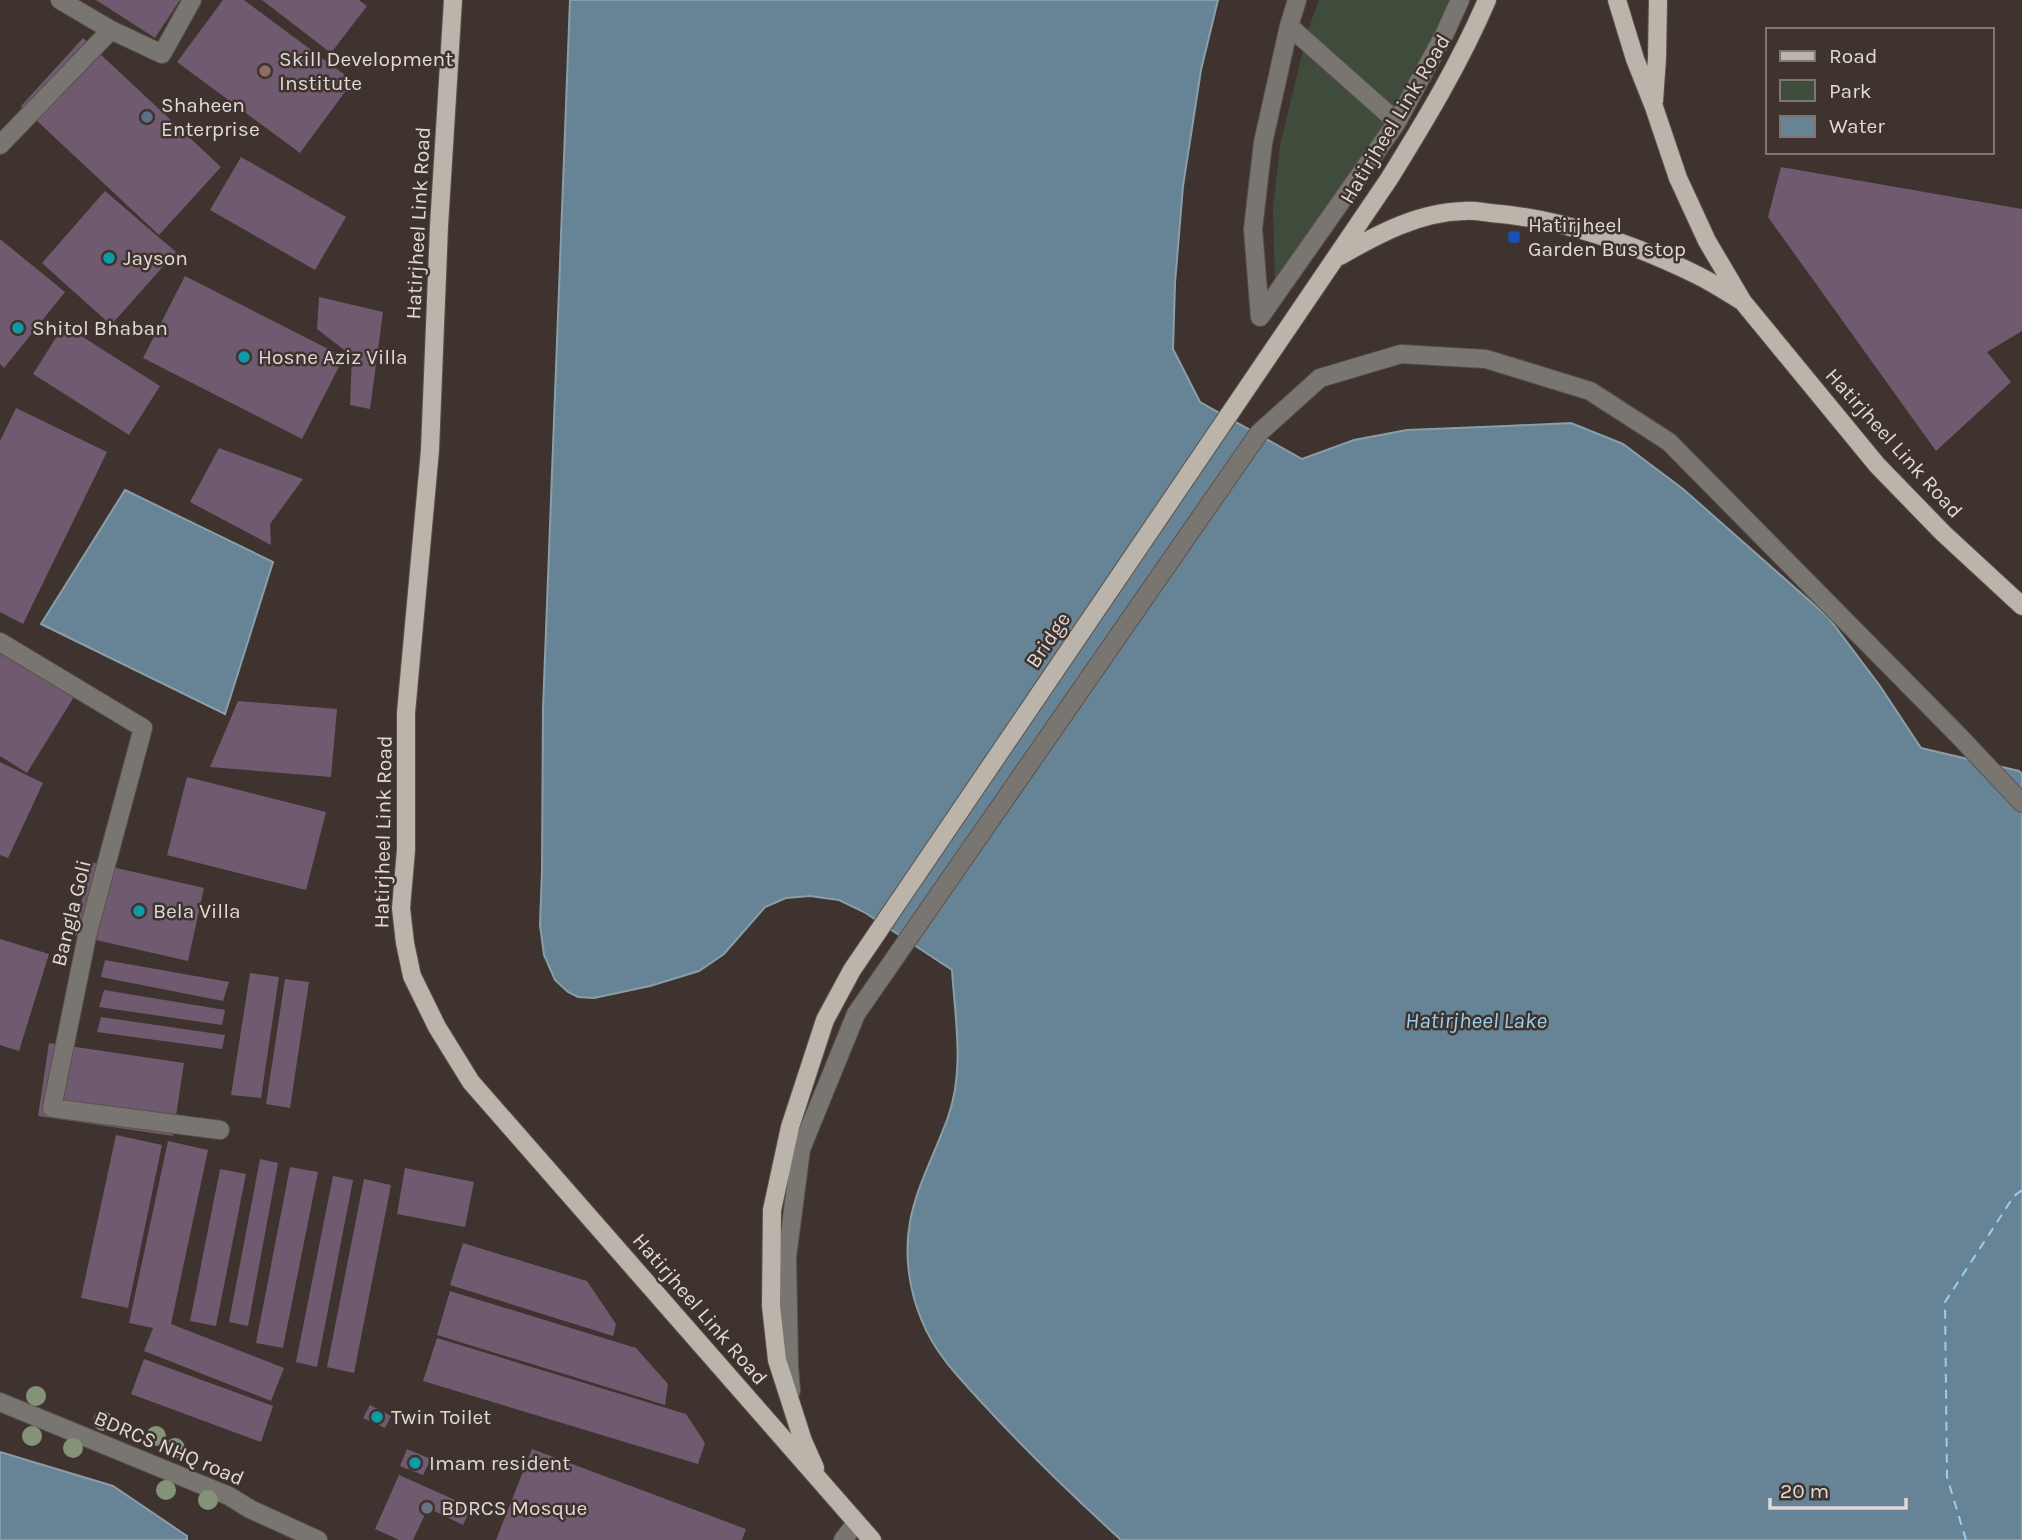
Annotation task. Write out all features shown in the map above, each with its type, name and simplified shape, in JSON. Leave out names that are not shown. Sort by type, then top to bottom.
[{"type":"main road","name":"Hatirjheel Link Road","points":[[453,0],[439,226],[430,450],[406,713],[406,850],[401,908],[412,976],[437,1027],[471,1082],[872,1540]]},
{"type":"main road","name":"Hatirjheel Link Road","points":[[1282,335],[1389,179],[1434,105],[1471,37],[1487,0]]},
{"type":"main road","name":"Hatirjheel Link Road","points":[[1617,0],[1678,178],[1706,241],[1743,302],[1877,465],[1943,533],[2022,606]]},
{"type":"main road","points":[[1654,107],[1658,0]]},
{"type":"main road","name":"Hatirjheel Link Road","points":[[1336,258],[1378,234],[1432,215],[1464,211],[1524,215],[1588,232],[1653,256],[1700,276],[1743,302]]},
{"type":"main road","name":"Bridge","points":[[852,970],[1282,335]]},
{"type":"main road","name":"Hatirjheel Link Road","points":[[822,1484],[803,1441],[776,1360],[771,1306],[772,1210],[790,1127],[825,1020],[852,970]]},
{"type":"street","points":[[60,0],[111,30],[162,54],[192,0]]},
{"type":"street","points":[[1297,0],[1263,143],[1253,229],[1260,317],[1397,122],[1460,0]]},
{"type":"street","points":[[1289,26],[1397,122]]},
{"type":"street","points":[[0,145],[111,30]]},
{"type":"street","points":[[865,1540],[848,1521],[797,1445],[789,1366],[787,1257],[801,1149],[856,1014],[1259,433],[1320,378],[1401,354],[1486,359],[1590,391],[1669,442],[2022,803]]},
{"type":"street","name":"Bangla Goli","points":[[0,642],[142,728],[87,936],[52,1108],[220,1130]]},
{"type":"street","name":"BDRCS NHQ road","points":[[0,1402],[229,1496],[250,1509],[318,1540]]},
{"type":"street","points":[[843,1540],[856,1522]]},
{"type":"green space","points":[[1319,0],[1451,0],[1400,101],[1275,289],[1273,207],[1280,145],[1308,30]]},
{"type":"water","name":"Hatirjheel Lake","points":[[570,0],[1218,0],[1201,70],[1183,186],[1175,283],[1173,349],[1200,402],[1302,459],[1354,440],[1407,430],[1571,423],[1623,444],[1683,489],[1828,617],[1880,686],[1921,748],[2019,771],[2022,774],[2022,1540],[1121,1540],[1035,1458],[958,1376],[927,1333],[914,1297],[908,1259],[910,1222],[921,1182],[948,1117],[956,1081],[958,1044],[952,970],[864,912],[839,900],[810,896],[786,898],[765,907],[724,954],[699,971],[650,986],[594,998],[578,997],[555,980],[544,955],[540,925],[543,709]]},
{"type":"water","points":[[125,490],[273,562],[225,714],[41,624]]},
{"type":"water","points":[[0,1452],[113,1486],[187,1536],[187,1540],[0,1540]]},
{"type":"building","points":[[96,0],[180,0],[155,38]]},
{"type":"building","name":"Skill Development Institute","points":[[223,0],[244,0],[353,81],[300,153],[177,62]]},
{"type":"building","points":[[262,0],[359,0],[367,6],[331,53]]},
{"type":"building","points":[[83,38],[221,167],[159,235],[21,106]]},
{"type":"building","points":[[241,157],[346,217],[315,270],[210,210]]},
{"type":"building","points":[[1781,167],[2022,209],[2022,331],[1987,352],[2011,382],[1936,451],[1768,217]]},
{"type":"building","name":"Jayson","points":[[105,191],[176,252],[111,325],[42,263]]},
{"type":"building","name":"Shitol Bhaban","points":[[0,239],[65,292],[4,368],[0,364]]},
{"type":"building","name":"Hosne Aziz Villa","points":[[185,276],[344,357],[302,439],[143,358]]},
{"type":"building","name":"Hosne Aziz Villa","points":[[319,297],[383,312],[370,409],[350,405],[352,356],[317,329]]},
{"type":"building","points":[[64,325],[160,386],[129,435],[33,374]]},
{"type":"building","points":[[16,408],[107,452],[23,624],[0,612],[0,441]]},
{"type":"building","points":[[219,448],[303,479],[270,524],[271,545],[190,502]]},
{"type":"building","points":[[0,646],[80,687],[27,773],[0,756]]},
{"type":"building","points":[[238,701],[337,709],[331,777],[210,767]]},
{"type":"building","points":[[0,762],[43,783],[8,858],[0,855]]},
{"type":"building","points":[[187,777],[326,812],[306,890],[167,855]]},
{"type":"building","name":"Bela Villa","points":[[90,862],[204,888],[188,961],[74,935]]},
{"type":"building","points":[[0,939],[49,954],[19,1051],[0,1045]]},
{"type":"building","points":[[105,960],[229,982],[223,1001],[101,977]]},
{"type":"building","points":[[250,973],[279,977],[261,1098],[231,1095]]},
{"type":"building","points":[[285,979],[309,982],[290,1108],[266,1104]]},
{"type":"building","points":[[104,990],[225,1010],[222,1025],[99,1007]]},
{"type":"building","points":[[101,1017],[225,1035],[222,1049],[97,1032]]},
{"type":"building","points":[[49,1043],[184,1063],[173,1136],[38,1116]]},
{"type":"building","points":[[116,1135],[162,1145],[128,1308],[81,1298]]},
{"type":"building","points":[[168,1141],[208,1150],[171,1324],[284,1368],[271,1401],[144,1351],[153,1328],[129,1323]]},
{"type":"building","points":[[260,1159],[278,1163],[248,1326],[229,1322]]},
{"type":"building","points":[[290,1167],[318,1172],[283,1348],[256,1343]]},
{"type":"building","points":[[405,1168],[474,1182],[465,1227],[397,1214]]},
{"type":"building","points":[[220,1169],[246,1174],[216,1326],[190,1321]]},
{"type":"building","points":[[333,1176],[353,1180],[317,1367],[296,1362]]},
{"type":"building","points":[[364,1179],[391,1185],[354,1373],[327,1367]]},
{"type":"building","points":[[463,1243],[587,1281],[616,1324],[613,1336],[450,1285]]},
{"type":"building","points":[[450,1291],[636,1348],[668,1384],[665,1405],[437,1335]]},
{"type":"building","points":[[437,1338],[686,1414],[705,1443],[698,1464],[423,1381]]},
{"type":"building","points":[[144,1359],[273,1406],[261,1442],[131,1394]]},
{"type":"building","name":"Twin Toilet","points":[[370,1405],[391,1416],[385,1428],[363,1418]]},
{"type":"building","name":"Imam resident","points":[[407,1449],[431,1459],[423,1475],[400,1466]]},
{"type":"building","points":[[532,1449],[746,1529],[742,1540],[496,1540]]},
{"type":"building","name":"BDRCS Mosque","points":[[399,1475],[471,1507],[463,1525],[428,1508],[413,1540],[399,1540],[375,1529]]},
{"type":"ferry route","points":[[1966,1540],[1947,1477],[1945,1302],[2014,1196],[2022,1190]]},
{"type":"place","name":"Skill Development Institute","points":[[265,71]]},
{"type":"place","name":"Shaheen Enterprise","points":[[147,117]]},
{"type":"place","name":"Hatirjheel Garden Bus stop","points":[[1514,237]]},
{"type":"place","name":"Jayson","points":[[109,258]]},
{"type":"place","name":"Shitol Bhaban","points":[[18,328]]},
{"type":"place","name":"Hosne Aziz Villa","points":[[244,357]]},
{"type":"place","name":"Bela Villa","points":[[139,911]]},
{"type":"place","name":"Twin Toilet","points":[[377,1417]]},
{"type":"place","name":"Imam resident","points":[[415,1463]]},
{"type":"place","name":"BDRCS Mosque","points":[[427,1508]]}]
